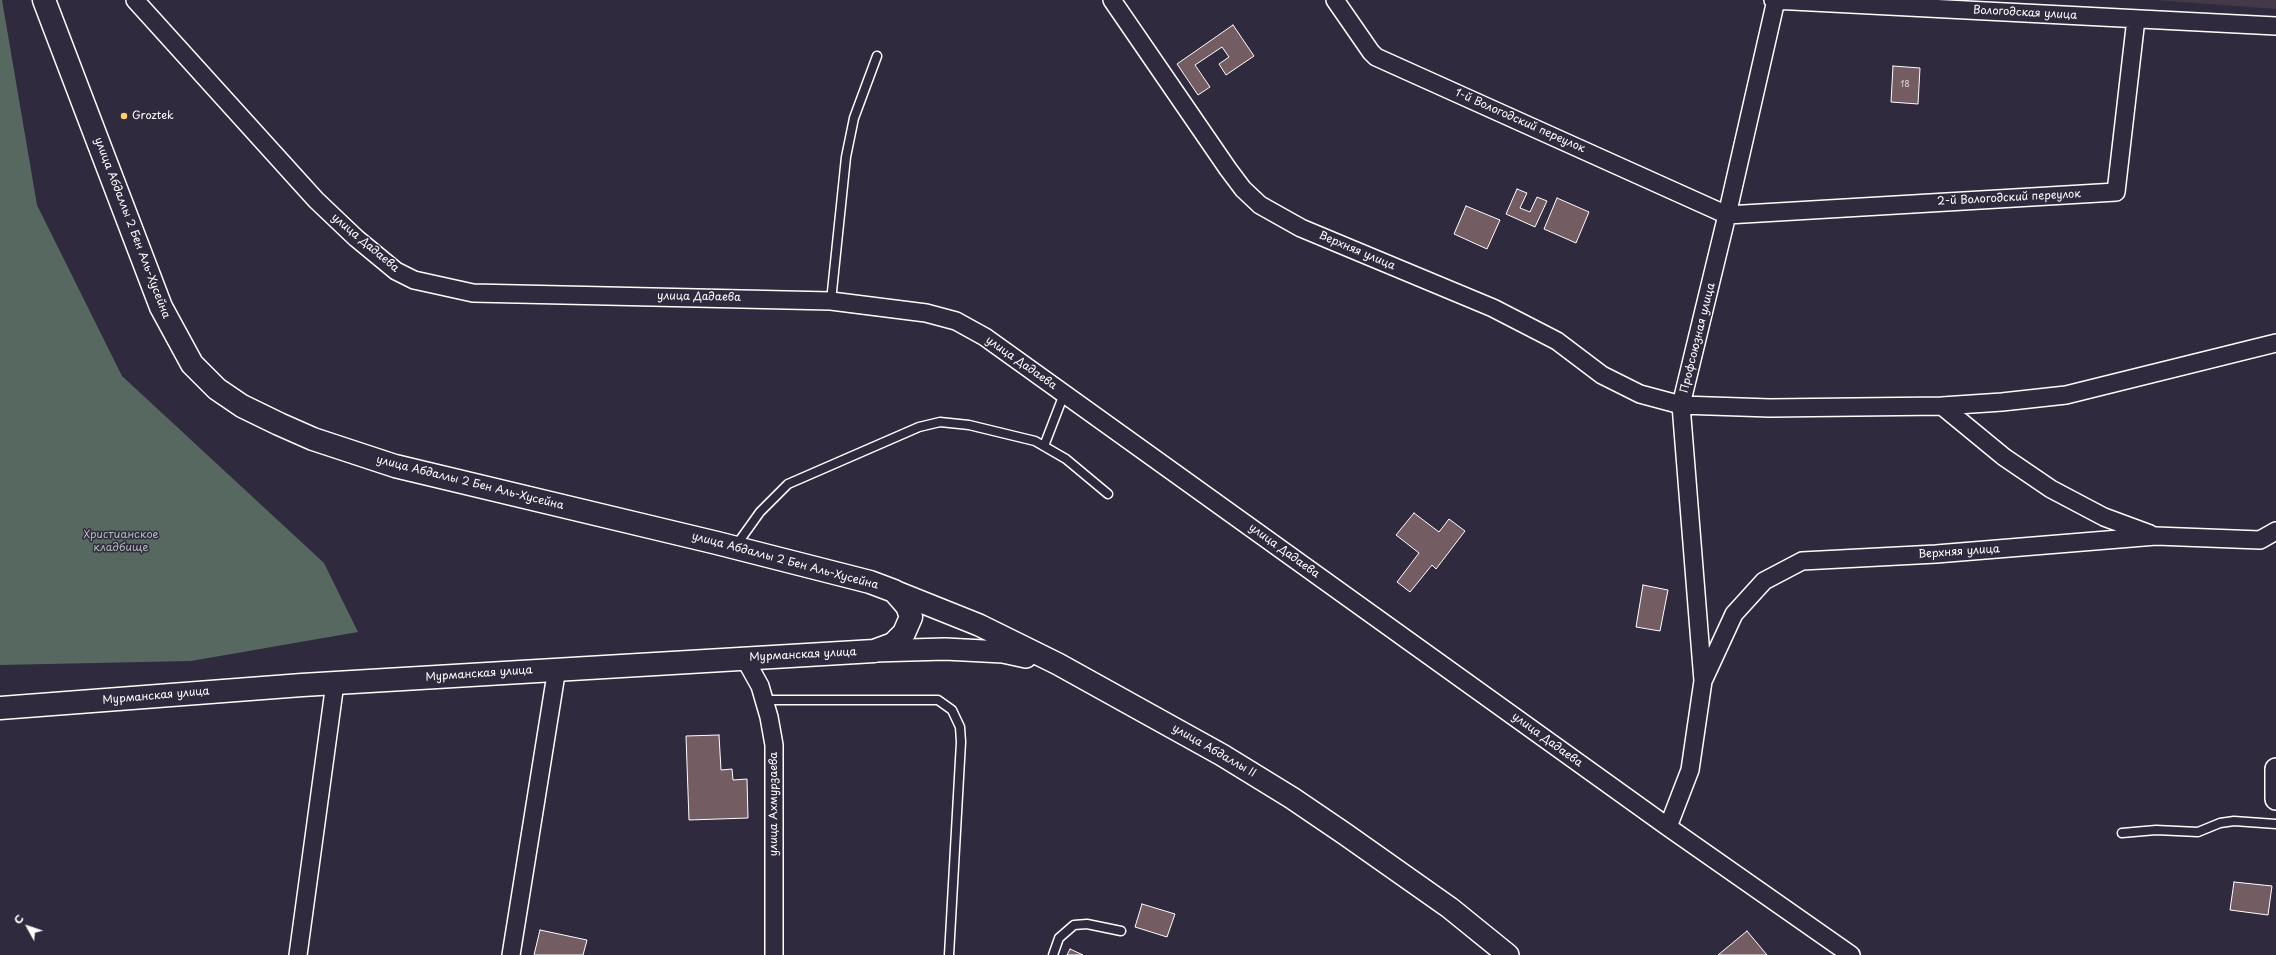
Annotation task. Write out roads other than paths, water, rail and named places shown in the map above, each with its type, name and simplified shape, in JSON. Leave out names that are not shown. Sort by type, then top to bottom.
[{"type":"main road","name":"улица Абдаллы 2 Бен Аль-Хусейна","points":[[44,0],[160,307],[192,364],[217,389],[242,406],[313,439],[395,466],[735,547],[870,582],[894,591]]},
{"type":"main road","name":"Мурманская улица","points":[[0,708],[334,683],[436,678],[557,668],[874,651],[893,644],[904,633],[911,617],[907,606],[894,591]]},
{"type":"street","name":"улица Дадаева","points":[[135,0],[316,200],[356,238],[396,271],[414,280],[473,293],[831,301],[926,313],[956,321],[985,338],[1668,827],[1851,955]]},
{"type":"street","name":"Верхняя улица","points":[[1112,0],[1228,169],[1243,189],[1260,205],[1301,228],[1493,308],[1557,341],[1602,375],[1640,394],[1681,405],[1770,408],[1942,406],[2002,402],[2066,395],[2276,342]]},
{"type":"street","name":"1-й Вологодский переулок","points":[[1335,0],[1376,57],[1727,215]]},
{"type":"street","name":"Профсоюзная улица","points":[[1703,681],[1681,405],[1727,215],[1775,0]]},
{"type":"street","name":"Вологодская улица","points":[[1775,0],[2276,26]]},
{"type":"street","name":"2-й Вологодский переулок","points":[[1727,215],[2116,192],[2136,19]]},
{"type":"street","points":[[1942,406],[2004,457],[2051,489],[2104,518],[2156,536]]},
{"type":"street","name":"Верхняя улица","points":[[1703,681],[1734,614],[1764,581],[1802,561],[1936,554],[2156,536],[2260,540],[2276,531]]},
{"type":"street","name":"улица Абдаллы II","points":[[894,591],[978,625],[1058,664],[1215,751],[1292,798],[1450,908],[1508,955]]},
{"type":"street","points":[[874,651],[945,649],[1003,652],[1058,664]]},
{"type":"street","name":"улица Ахмурзаева","points":[[745,659],[760,686],[774,745],[774,955]]},
{"type":"street","points":[[511,955],[557,668]]},
{"type":"street","points":[[1668,827],[1690,770],[1703,681]]},
{"type":"street","points":[[298,955],[334,683]]},
{"type":"street","points":[[2276,775],[2276,799]]},
{"type":"lane","points":[[831,301],[846,157],[854,118],[877,56]]},
{"type":"lane","points":[[1044,446],[1064,394]]},
{"type":"lane","points":[[735,547],[760,512],[788,484],[919,427],[940,422],[969,425],[1035,441],[1066,459],[1108,494]]},
{"type":"lane","points":[[764,700],[938,700],[952,710],[960,727],[961,742],[949,955]]},
{"type":"lane","points":[[2122,833],[2156,830],[2198,832],[2220,823],[2234,821],[2276,824]]},
{"type":"lane","points":[[1053,955],[1059,938],[1074,925],[1087,924],[1121,931]]},
{"type":"place","name":"Groztek","points":[[124,116]]},
{"type":"park label","name":"Христианское кладбище","points":[[121,541]]}]
